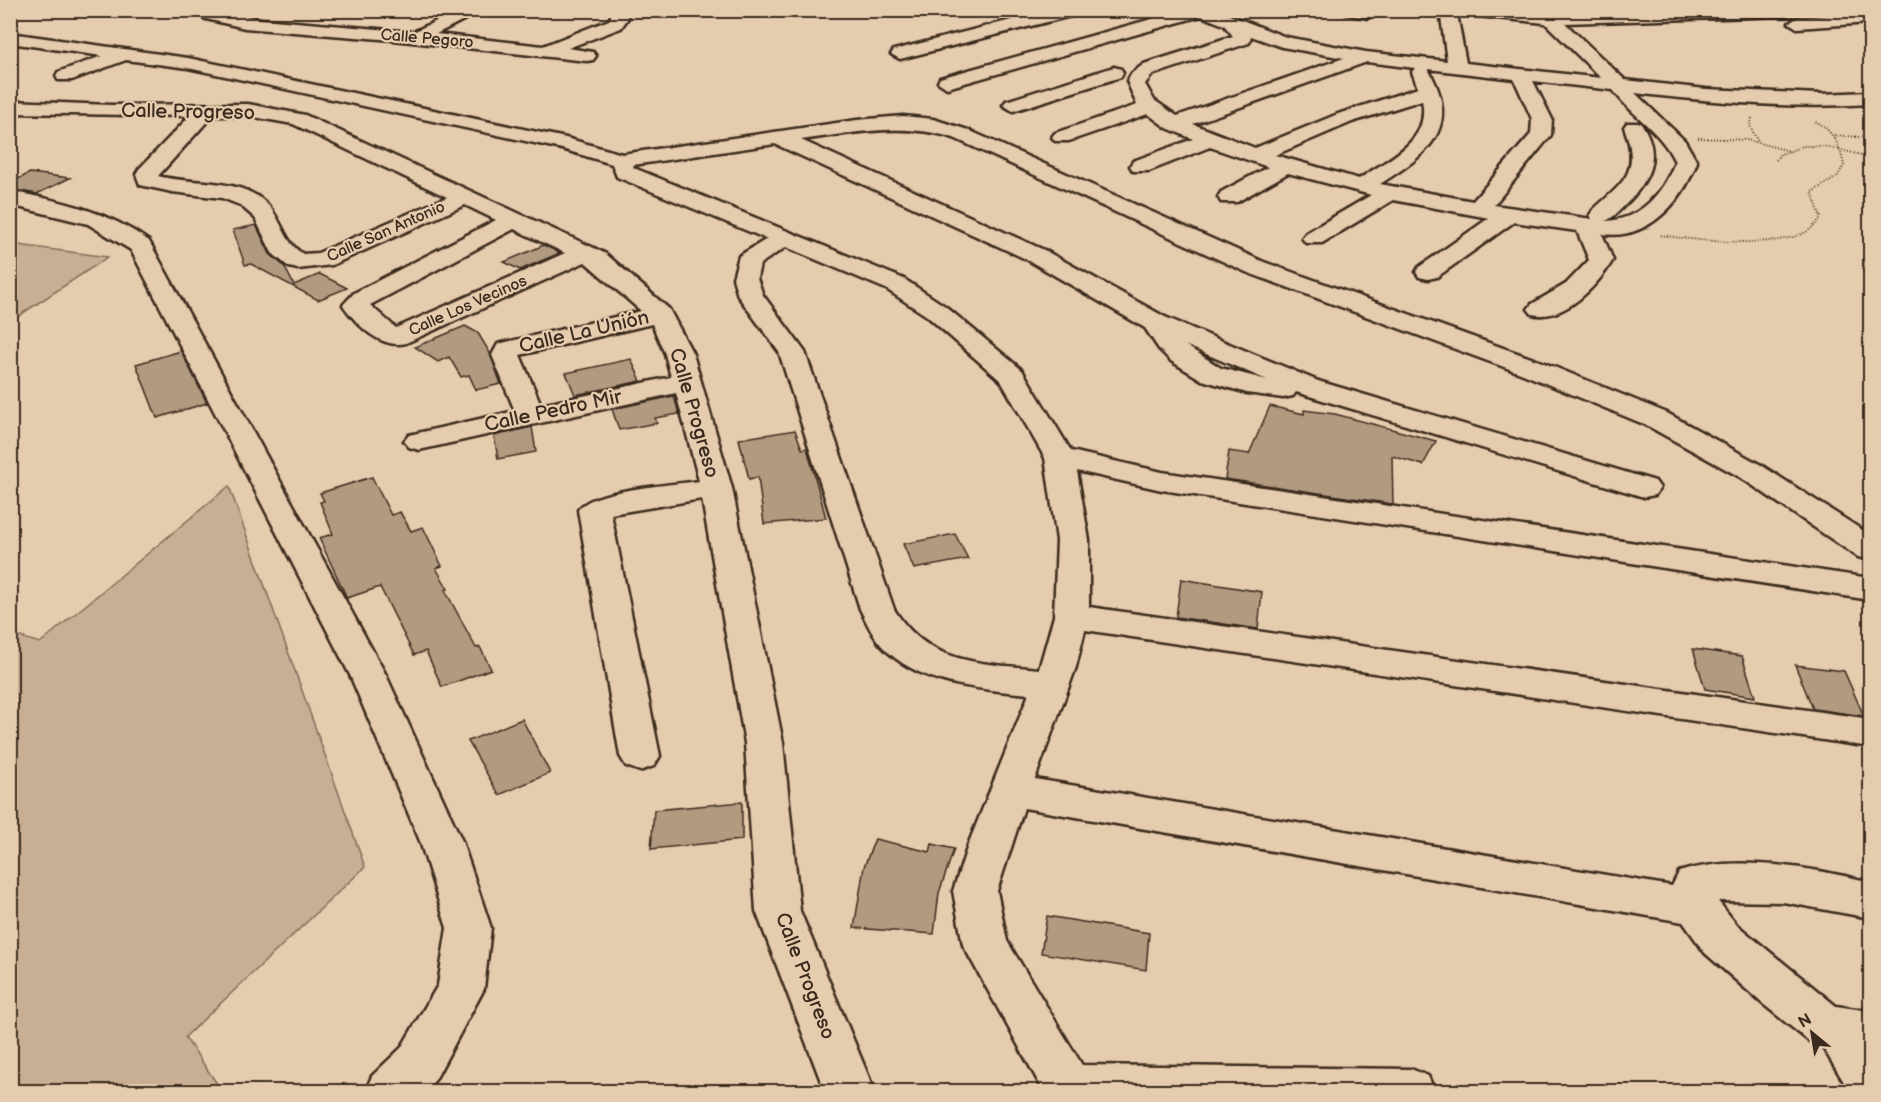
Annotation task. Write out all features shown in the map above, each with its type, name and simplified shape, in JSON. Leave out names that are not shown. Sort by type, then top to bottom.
[{"type":"street","name":"Calle Pegoro","points":[[197,10],[209,16],[248,22],[416,37],[587,56]]},
{"type":"street","points":[[248,22],[267,10]]},
{"type":"street","points":[[416,37],[475,10]]},
{"type":"street","points":[[546,51],[615,24],[621,18],[618,10]]},
{"type":"street","points":[[900,54],[1073,10]]},
{"type":"street","points":[[947,82],[1055,52],[1247,10]]},
{"type":"street","points":[[1448,10],[1457,66]]},
{"type":"street","points":[[1460,10],[1525,13],[1550,18],[1654,13],[1747,14],[1821,10]]},
{"type":"street","points":[[1747,14],[1768,24]]},
{"type":"street","points":[[330,29],[355,15]]},
{"type":"street","points":[[1680,15],[1697,26]]},
{"type":"street","points":[[1212,16],[1282,42],[1418,62],[1558,78],[1626,81],[1706,95],[1813,95],[1870,98]]},
{"type":"street","points":[[1212,16],[1243,34],[1243,39],[1150,68],[1138,77],[1135,85],[1139,96],[1174,124],[1209,140],[1256,156],[1389,193],[1511,213],[1594,220],[1625,228],[1637,224],[1648,217],[1681,180],[1686,162],[1671,137],[1634,105],[1626,81],[1587,54],[1550,18]]},
{"type":"street","points":[[1583,29],[1768,24],[1870,18]]},
{"type":"street","points":[[1290,36],[1329,48]]},
{"type":"street","points":[[16,41],[188,63],[566,144],[621,160],[903,122],[933,124],[961,134],[1185,238],[1256,267],[1624,404],[1714,449],[1870,550]]},
{"type":"street","points":[[1055,52],[1114,73],[1138,77]]},
{"type":"street","points":[[1174,124],[1362,53]]},
{"type":"street","points":[[64,76],[124,54]]},
{"type":"street","points":[[1558,78],[1555,56],[1587,54]]},
{"type":"street","points":[[1362,186],[1412,151],[1429,135],[1434,117],[1429,91],[1418,62]]},
{"type":"street","points":[[1013,105],[1114,73]]},
{"type":"street","points":[[1479,208],[1541,135],[1542,119],[1520,74]]},
{"type":"street","points":[[1813,95],[1870,87]]},
{"type":"street","points":[[1256,156],[1345,118],[1429,91]]},
{"type":"street","name":"Calle Progreso","points":[[10,107],[111,111],[248,110],[298,119],[586,253],[597,259],[660,314],[679,354],[716,488],[764,743],[778,911],[850,1092]]},
{"type":"street","points":[[1062,137],[1150,107]]},
{"type":"street","name":"Calle San Antonio","points":[[207,110],[147,174],[148,180],[223,192],[247,200],[270,222],[279,249],[298,262],[323,260],[465,197]]},
{"type":"street","points":[[1594,220],[1642,173],[1644,155],[1634,127]]},
{"type":"street","points":[[779,138],[1036,255],[1156,323],[1167,344],[1186,361],[1210,373],[1262,388],[1284,390],[1306,386],[1644,488]]},
{"type":"street","points":[[1141,166],[1209,140]]},
{"type":"street","points":[[621,160],[625,172],[895,284],[936,311],[1012,376],[1060,458],[1073,540],[1071,616],[1052,683],[989,844],[975,891],[985,945],[1071,1090],[1092,1087],[1412,1092]]},
{"type":"street","points":[[1229,197],[1286,165]]},
{"type":"street","points":[[1642,173],[1681,180]]},
{"type":"street","points":[[1314,238],[1389,193]]},
{"type":"street","points":[[10,198],[92,218],[124,232],[141,246],[368,675],[441,841],[469,928],[461,989],[418,1064],[389,1092]]},
{"type":"street","points":[[1428,272],[1511,213]]},
{"type":"street","name":"Calle Los Vecinos","points":[[514,220],[363,298],[356,305],[383,332],[397,337],[586,253]]},
{"type":"street","points":[[1541,309],[1561,299],[1586,281],[1601,260],[1594,220]]},
{"type":"street","points":[[785,238],[748,261],[745,278],[750,296],[792,352],[877,609],[893,637],[919,657],[959,672],[1052,683]]},
{"type":"street","name":"Calle La Unión","points":[[531,416],[506,355],[508,350],[660,314]]},
{"type":"street","name":"Calle Pedro Mir","points":[[419,441],[687,382]]},
{"type":"street","points":[[1060,458],[1162,481],[1870,589]]},
{"type":"street","points":[[640,756],[594,510],[606,505],[716,488]]},
{"type":"street","points":[[1071,616],[1870,733]]},
{"type":"street","points":[[1011,790],[1674,904],[1695,904]]},
{"type":"street","points":[[1870,900],[1830,890],[1769,882],[1723,882],[1694,885],[1695,904],[1721,939],[1826,1026],[1854,1030],[1870,1080]]},
{"type":"path","points":[[1637,224],[1658,234],[1694,240],[1784,240],[1810,231],[1821,218],[1812,192],[1832,181],[1844,165],[1841,148],[1833,135],[1827,128],[1813,120]]},
{"type":"path","points":[[1833,135],[1870,138]]},
{"type":"path","points":[[1671,137],[1737,138],[1790,151]]},
{"type":"path","points":[[1776,160],[1780,154],[1811,145],[1841,148],[1870,157]]},
{"type":"path","points":[[1774,148],[1780,154]]},
{"type":"shaded area","points":[[11,244],[108,257],[11,321]]},
{"type":"shaded area","points":[[229,486],[365,867],[185,1037],[222,1091],[11,1091],[11,634],[40,643]]},
{"type":"building","points":[[30,173],[70,178],[37,194],[10,189],[10,183]]},
{"type":"building","points":[[256,225],[270,254],[284,266],[294,285],[320,274],[347,288],[318,300],[251,264],[245,265],[233,230]]},
{"type":"building","points":[[544,245],[560,253],[520,270],[504,262]]},
{"type":"building","points":[[465,326],[478,333],[490,353],[501,384],[476,390],[469,375],[461,377],[449,357],[438,362],[415,347]]},
{"type":"building","points":[[181,351],[207,403],[157,418],[136,364]]},
{"type":"building","points":[[631,359],[641,381],[575,395],[566,373]]},
{"type":"building","points":[[674,396],[679,414],[655,418],[657,423],[619,430],[612,409]]},
{"type":"building","points":[[1270,406],[1304,414],[1304,410],[1335,414],[1436,441],[1423,465],[1392,456],[1393,504],[1225,479],[1229,451],[1249,454]]},
{"type":"building","points":[[532,427],[536,452],[498,459],[494,436]]},
{"type":"building","points":[[795,430],[802,449],[807,448],[826,518],[764,524],[758,477],[749,479],[739,439]]},
{"type":"building","points":[[372,477],[391,515],[400,512],[411,531],[423,527],[442,566],[436,568],[448,589],[445,590],[476,648],[480,647],[491,669],[442,687],[426,651],[414,655],[380,587],[347,598],[319,538],[333,534],[320,502],[324,501],[320,493]]},
{"type":"building","points":[[955,534],[968,559],[914,569],[903,544]]},
{"type":"building","points":[[1181,579],[1262,592],[1258,629],[1176,617]]},
{"type":"building","points":[[1693,649],[1742,656],[1755,697],[1705,689]]},
{"type":"building","points":[[1795,665],[1844,671],[1864,716],[1813,709]]},
{"type":"building","points":[[522,719],[550,773],[499,795],[468,741]]},
{"type":"building","points":[[742,802],[742,840],[651,849],[654,810]]},
{"type":"building","points":[[875,839],[930,852],[932,844],[954,849],[939,893],[934,934],[854,928],[864,867]]},
{"type":"building","points":[[1047,916],[1149,933],[1146,970],[1041,953]]}]
